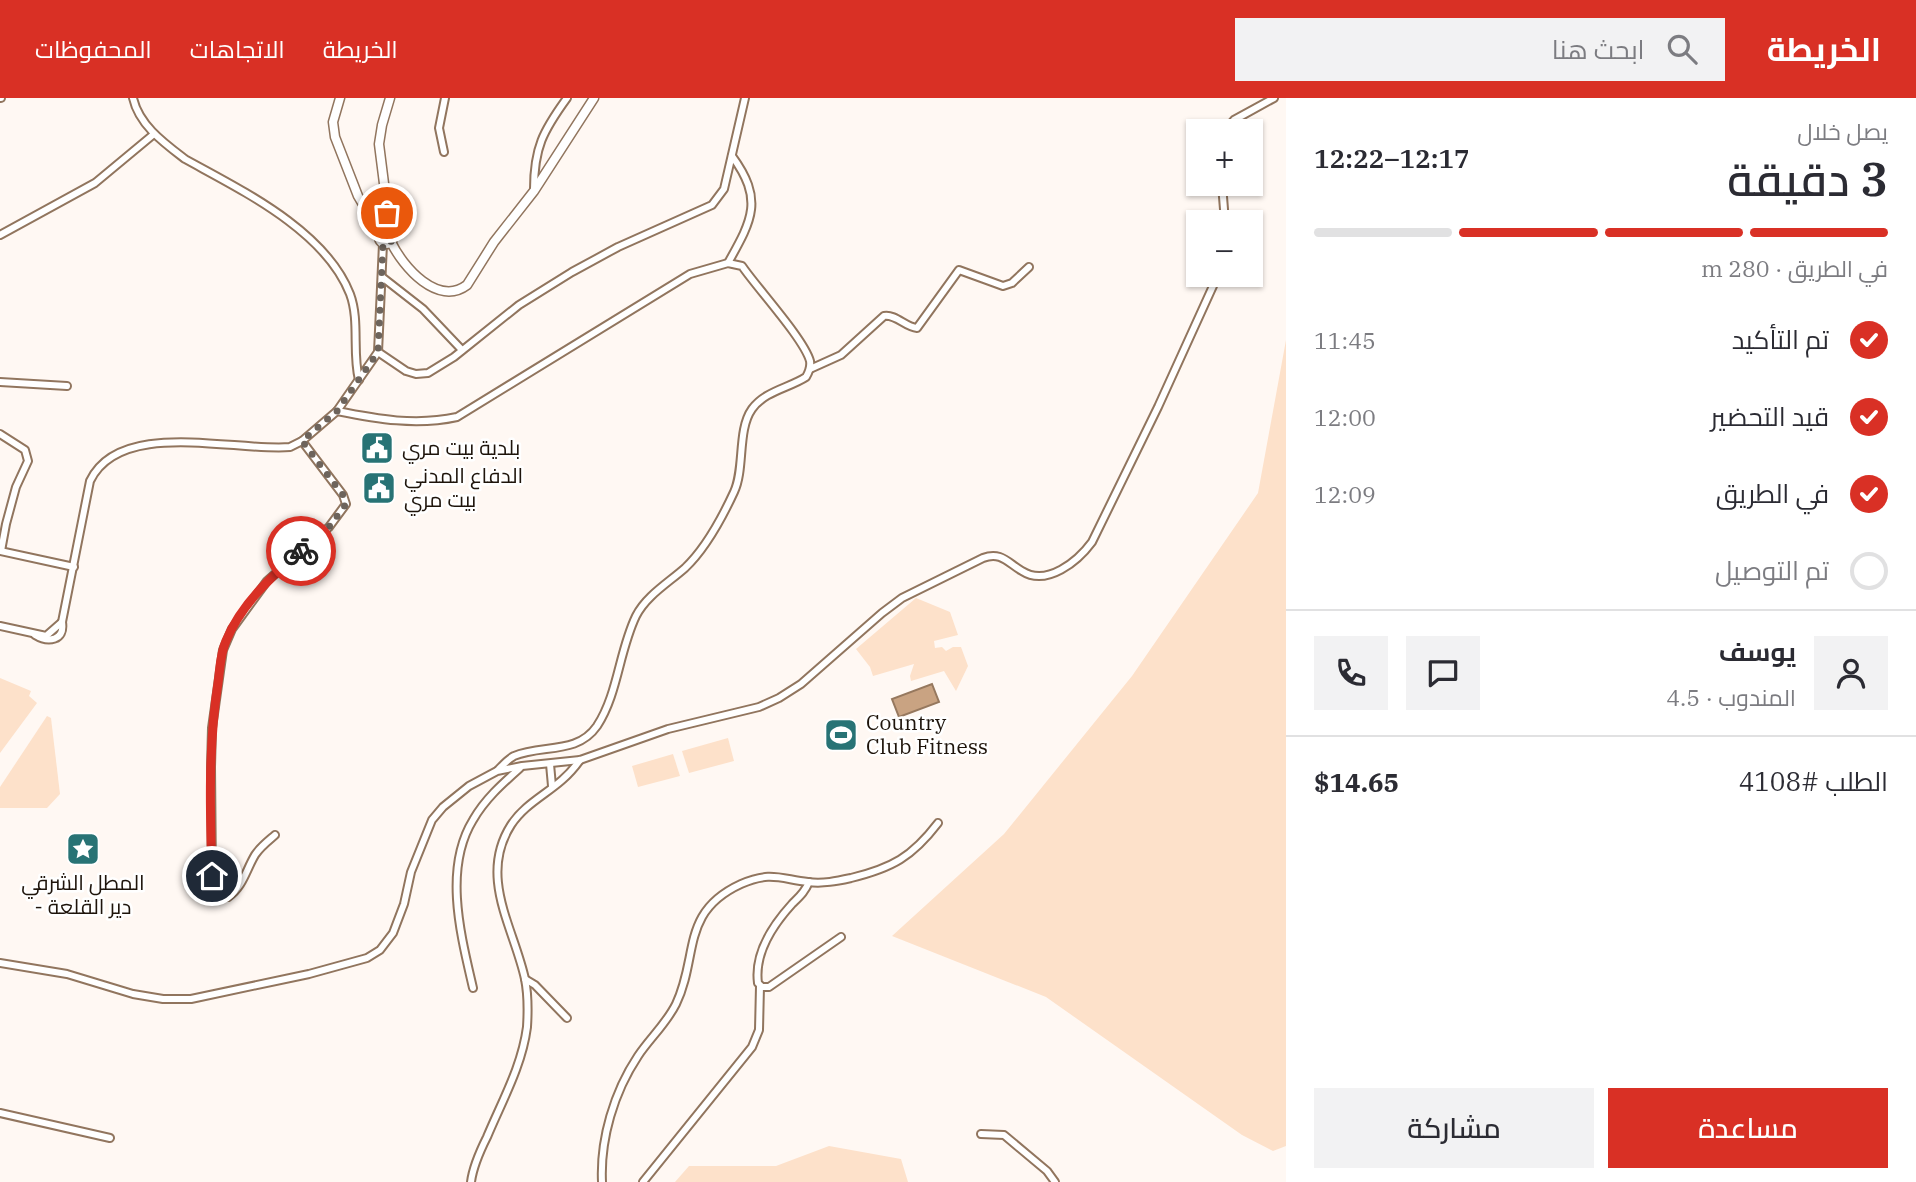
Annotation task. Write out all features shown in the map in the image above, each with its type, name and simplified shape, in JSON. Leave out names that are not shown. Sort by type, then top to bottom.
[{"type":"street","points":[[133,98],[142,119],[155,134],[185,159],[279,214],[332,262],[350,293],[354,311],[355,359],[359,380]]},
{"type":"street","points":[[0,626],[35,635],[43,640],[55,639],[62,632],[90,481],[95,470],[112,456],[125,450],[183,441],[286,447],[302,441],[337,411],[378,352],[382,277],[387,243],[393,236],[385,232],[358,196],[335,137],[333,122],[340,98]]},
{"type":"street","points":[[385,232],[379,144],[390,98]]},
{"type":"street","points":[[444,152],[439,128],[445,98]]},
{"type":"street","points":[[534,191],[538,147],[544,131],[567,98]]},
{"type":"street","points":[[387,243],[424,282],[437,289],[461,290],[534,191],[594,98]]},
{"type":"street","points":[[378,352],[396,366],[422,374],[428,373],[519,305],[572,272],[618,247],[712,205],[723,192],[745,98]]},
{"type":"street","points":[[1236,119],[1275,98]]},
{"type":"street","points":[[0,235],[95,183],[155,134]]},
{"type":"street","points":[[728,262],[751,221],[752,207],[746,180],[732,156]]},
{"type":"street","points":[[0,962],[68,974],[133,994],[163,999],[191,999],[309,974],[367,958],[380,950],[393,933],[404,904],[411,872],[432,820],[443,807],[469,786],[497,771],[510,759],[584,740],[597,726],[616,679],[622,649],[643,604],[687,566],[719,522],[736,489],[750,411],[760,401],[806,377],[810,369],[809,359],[797,338],[742,266],[728,262],[690,274],[489,396],[465,414],[439,421],[421,422],[337,411]]},
{"type":"street","points":[[810,369],[841,355],[884,316],[891,315],[917,328],[959,270],[1003,286],[1029,267]]},
{"type":"street","points":[[382,277],[424,309],[462,350]]},
{"type":"street","points":[[497,771],[580,760],[668,729],[759,708],[801,684],[902,598],[991,555],[1002,557],[1023,573],[1038,575],[1061,570],[1078,559],[1092,542],[1213,287]]},
{"type":"street","points":[[0,382],[67,386]]},
{"type":"street","points":[[0,434],[25,450],[28,461],[16,487],[5,524],[1,551],[74,567]]},
{"type":"street","points":[[275,835],[256,854],[234,893],[228,897],[218,895],[212,876],[211,747],[223,650],[232,629],[267,581],[329,527],[346,504],[343,495],[302,441]]},
{"type":"street","points":[[471,1182],[476,1162],[516,1073],[523,1049],[528,1002],[525,979],[499,897],[497,875],[503,839],[524,808],[561,781],[580,760]]},
{"type":"street","points":[[550,764],[552,786]]},
{"type":"street","points":[[473,988],[464,949],[456,879],[460,852],[472,821],[494,791],[522,766]]},
{"type":"street","points":[[602,1182],[607,1133],[615,1102],[636,1059],[675,1005],[693,936],[702,915],[723,894],[748,881],[777,876],[809,883],[835,881],[887,867],[912,852],[938,823]]},
{"type":"street","points":[[643,1182],[752,1047],[759,1030],[758,964],[764,944],[809,883]]},
{"type":"street","points":[[760,986],[769,987],[841,937]]},
{"type":"street","points":[[525,979],[535,985],[567,1018]]},
{"type":"street","points":[[0,1113],[110,1138]]},
{"type":"street","points":[[981,1134],[1004,1135],[1047,1171],[1055,1182]]},
{"type":"shaded area","points":[[1286,340],[1286,1146],[1273,1151],[1242,1135],[1046,997],[892,936],[1004,834],[1132,676],[1258,493]]},
{"type":"shaded area","points":[[916,598],[950,612],[958,635],[934,641],[935,648],[942,647],[946,651],[961,647],[968,666],[956,691],[944,671],[911,681],[914,664],[873,676],[870,667],[856,649]]},
{"type":"shaded area","points":[[0,678],[31,691],[29,696],[37,703],[0,753]]},
{"type":"shaded area","points":[[932,684],[939,702],[899,717],[892,699]]},
{"type":"shaded area","points":[[47,716],[51,718],[60,794],[47,808],[0,808],[0,787]]},
{"type":"shaded area","points":[[728,738],[734,761],[689,773],[682,751]]},
{"type":"shaded area","points":[[673,754],[680,776],[638,787],[632,766]]},
{"type":"shaded area","points":[[829,1146],[901,1159],[908,1182],[675,1182],[689,1166],[776,1166]]},
{"type":"way so far","points":[[301,551],[329,527],[346,504],[343,495],[302,441],[337,411],[378,352],[383,244],[390,243],[393,238],[387,213]]},
{"type":"place","name":"بلدية بيت مري","points":[[377,448]]},
{"type":"place","name":"الدفاع المدني بيت مري","points":[[379,488]]},
{"type":"place","name":"Country Club Fitness","points":[[841,735]]},
{"type":"place","name":"المطل الشرقي - دير القلعة","points":[[83,849]]},
{"type":"route","points":[[212,876],[212,728],[223,650],[232,629],[247,606],[275,573],[301,551]]}]
